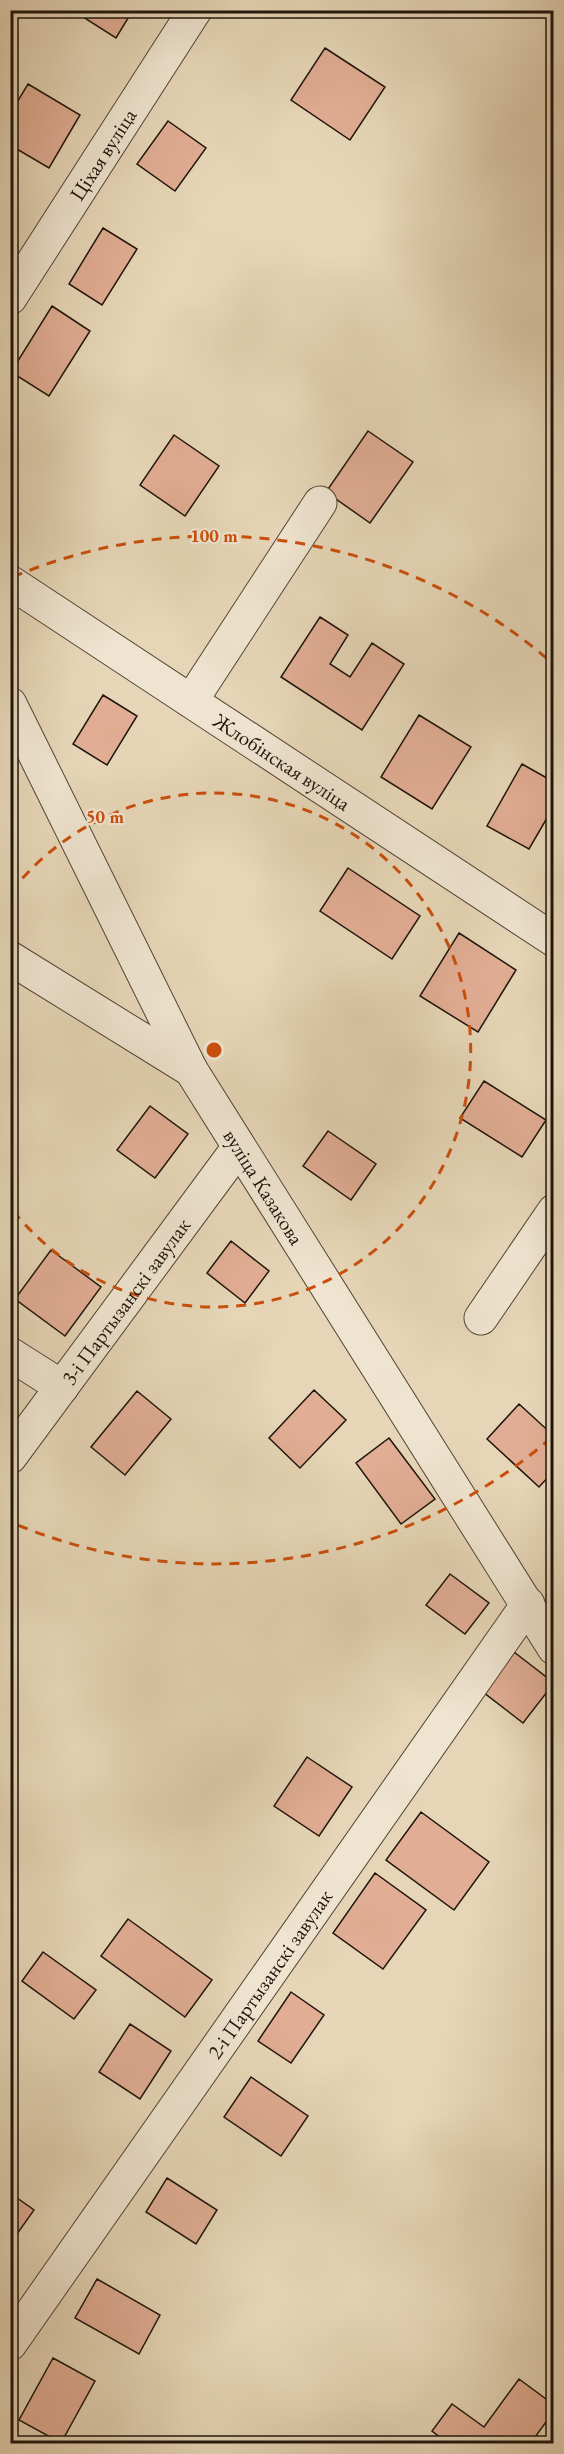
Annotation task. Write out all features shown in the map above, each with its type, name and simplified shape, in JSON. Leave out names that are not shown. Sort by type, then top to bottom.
[{"type":"street","name":"Ціхая вуліца","points":[[10,298],[195,10]]},
{"type":"street","points":[[191,701],[320,503]]},
{"type":"street","name":"Жлобінская вуліца","points":[[10,582],[554,940]]},
{"type":"street","name":"вуліца Казакова","points":[[10,704],[191,1070],[554,1648]]},
{"type":"street","points":[[10,958],[191,1070]]},
{"type":"street","name":"3-і Партызанскі завулак","points":[[10,1457],[239,1147]]},
{"type":"street","points":[[481,1318],[554,1211]]},
{"type":"street","points":[[10,1354],[62,1387]]},
{"type":"street","name":"2-і Партызанскі завулак","points":[[10,2343],[528,1605]]},
{"type":"building","points":[[72,10],[133,10],[116,38]]},
{"type":"building","points":[[325,48],[385,87],[350,140],[291,100]]},
{"type":"building","points":[[28,84],[80,115],[49,168],[10,145],[10,114]]},
{"type":"building","points":[[168,121],[206,148],[175,191],[137,164]]},
{"type":"building","points":[[103,228],[137,249],[102,305],[69,284]]},
{"type":"building","points":[[52,306],[90,331],[49,396],[11,372]]},
{"type":"building","points":[[368,431],[413,462],[370,523],[326,492]]},
{"type":"building","points":[[174,435],[219,466],[185,516],[140,485]]},
{"type":"building","points":[[320,617],[348,635],[330,664],[350,677],[372,643],[404,664],[362,730],[281,677]]},
{"type":"building","points":[[103,695],[137,716],[107,765],[73,744]]},
{"type":"building","points":[[419,715],[471,747],[432,809],[381,777]]},
{"type":"building","points":[[522,764],[554,782],[554,806],[529,849],[487,826]]},
{"type":"building","points":[[348,868],[420,916],[392,959],[320,911]]},
{"type":"building","points":[[459,933],[516,970],[478,1032],[420,996]]},
{"type":"building","points":[[484,1081],[546,1120],[522,1157],[460,1118]]},
{"type":"building","points":[[150,1106],[188,1134],[155,1178],[117,1150]]},
{"type":"building","points":[[328,1131],[376,1164],[351,1200],[303,1166]]},
{"type":"building","points":[[231,1241],[269,1271],[245,1303],[207,1273]]},
{"type":"building","points":[[51,1250],[101,1287],[65,1336],[15,1299]]},
{"type":"building","points":[[314,1390],[346,1420],[300,1468],[269,1438]]},
{"type":"building","points":[[137,1391],[171,1419],[125,1475],[91,1447]]},
{"type":"building","points":[[519,1404],[554,1436],[554,1471],[539,1487],[487,1439]]},
{"type":"building","points":[[389,1438],[435,1499],[401,1524],[356,1463]]},
{"type":"building","points":[[450,1574],[489,1603],[465,1634],[426,1605]]},
{"type":"building","points":[[514,1652],[554,1683],[523,1723],[483,1692]]},
{"type":"building","points":[[307,1757],[352,1787],[319,1836],[274,1806]]},
{"type":"building","points":[[421,1812],[489,1862],[454,1910],[386,1860]]},
{"type":"building","points":[[375,1873],[426,1910],[383,1969],[333,1933]]},
{"type":"building","points":[[128,1919],[212,1980],[185,2017],[101,1956]]},
{"type":"building","points":[[43,1952],[96,1990],[74,2019],[22,1981]]},
{"type":"building","points":[[291,1992],[324,2015],[291,2063],[258,2041]]},
{"type":"building","points":[[130,2024],[171,2051],[140,2099],[99,2072]]},
{"type":"building","points":[[251,2077],[308,2116],[281,2156],[224,2117]]},
{"type":"building","points":[[167,2178],[217,2210],[196,2244],[146,2212]]},
{"type":"building","points":[[10,2193],[34,2210],[10,2244]]},
{"type":"building","points":[[97,2279],[160,2315],[139,2354],[75,2318]]},
{"type":"building","points":[[53,2358],[95,2381],[61,2443],[19,2420]]},
{"type":"building","points":[[519,2379],[554,2405],[554,2411],[530,2444],[449,2444],[432,2431],[452,2404],[484,2427]]}]
